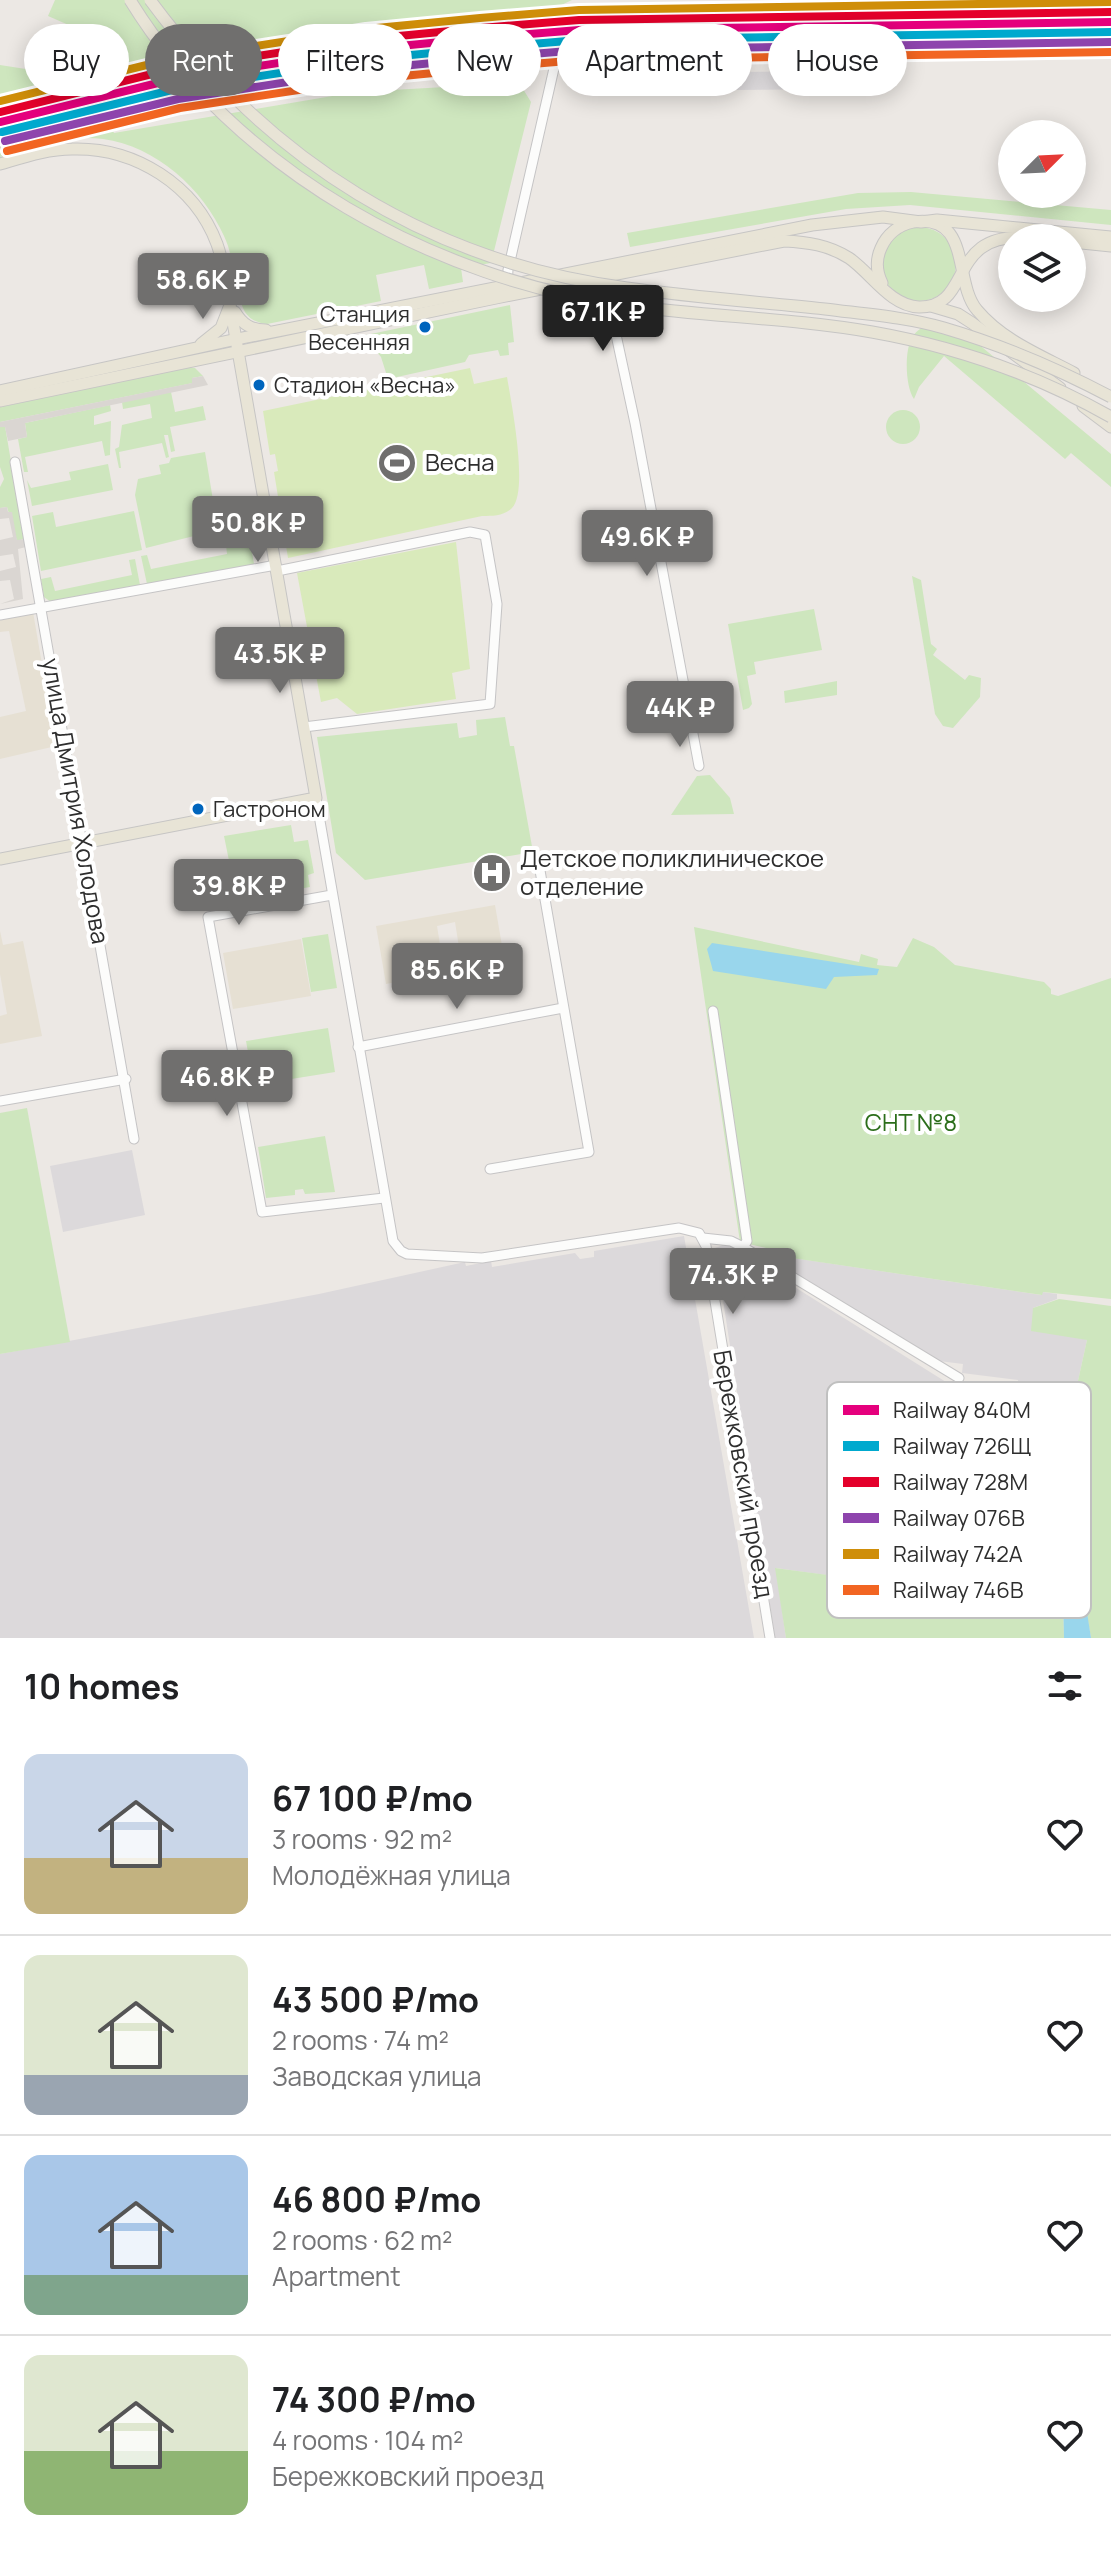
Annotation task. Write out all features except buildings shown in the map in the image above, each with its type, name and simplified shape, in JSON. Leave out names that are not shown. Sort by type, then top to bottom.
[{"type":"main road","points":[[130,0],[198,88],[274,157],[372,224],[457,264],[544,290],[629,306],[870,332],[936,345],[1039,380],[1111,417]]},
{"type":"main road","points":[[150,0],[214,79],[284,143],[380,208],[461,247],[547,273],[625,288],[876,315],[943,328],[1059,370],[1111,395]]},
{"type":"main road","points":[[0,164],[51,150],[74,149],[99,150],[147,165],[172,182],[189,199],[216,242],[238,345],[316,798],[0,859]]},
{"type":"main road","points":[[0,401],[238,345],[602,272],[812,225],[883,217],[931,223],[949,233],[960,250],[968,298],[976,310],[1017,344],[1111,395]]},
{"type":"main road","points":[[884,287],[877,265],[883,243],[899,227],[921,222],[937,220],[1111,237]]},
{"type":"main road","points":[[0,391],[186,350],[238,345],[293,329],[508,287],[784,241],[809,242],[832,249],[849,258],[899,302],[919,307],[948,296],[962,270],[983,246],[998,240]]},
{"type":"main road","points":[[1086,243],[1111,246]]},
{"type":"main road","points":[[230,305],[240,322],[250,327],[259,330],[293,329]]},
{"type":"main road","points":[[186,350],[207,342],[221,328],[230,305]]},
{"type":"main road","points":[[930,305],[958,314],[1111,427]]},
{"type":"street","points":[[508,287],[508,270],[557,60]]},
{"type":"street","points":[[602,272],[635,423],[699,766]]},
{"type":"street","name":"улица Дмитрия Холодова","points":[[15,462],[126,1079],[134,1139]]},
{"type":"street","points":[[0,615],[470,532],[485,535],[497,604],[490,704],[304,727]]},
{"type":"street","points":[[316,798],[384,1198],[393,1241],[401,1251],[482,1258],[679,1228],[693,1230],[703,1238],[731,1241],[743,1247],[959,1378]]},
{"type":"street","points":[[490,1169],[589,1152],[538,859]]},
{"type":"street","points":[[332,895],[208,917],[218,978],[262,1212],[384,1198]]},
{"type":"street","points":[[358,1047],[563,1008]]},
{"type":"street","points":[[713,1011],[746,1227],[747,1241],[743,1247]]},
{"type":"street","points":[[0,1101],[126,1079]]},
{"type":"street","name":"Бережковский проезд","points":[[703,1238],[770,1638]]},
{"type":"shaded area","points":[[752,72],[768,72],[768,90],[752,90]]},
{"type":"shaded area","points":[[203,376],[208,385],[25,423],[27,437],[8,441],[5,427],[0,427],[0,422],[192,383],[192,378]]},
{"type":"shaded area","points":[[7,507],[8,512],[12,512],[17,540],[24,539],[26,547],[18,549],[23,599],[0,604],[14,599],[10,580],[0,581],[0,571],[16,567],[13,554],[0,556],[0,540],[13,537],[9,518],[0,519],[0,508]]},
{"type":"shaded area","points":[[33,612],[56,746],[0,759],[0,717],[26,711],[9,631],[0,632],[0,619]]},
{"type":"shaded area","points":[[495,905],[505,963],[386,984],[376,926]],"holes":[[[455,922],[461,960],[443,963],[437,926]]]},
{"type":"shaded area","points":[[0,931],[3,945],[23,941],[42,1036],[0,1044],[0,1016],[7,1014],[0,974]]},
{"type":"shaded area","points":[[301,939],[311,996],[233,1009],[223,953]]},
{"type":"shaded area","points":[[132,1150],[145,1215],[63,1232],[50,1166]]},
{"type":"shaded area","points":[[684,1236],[754,1638],[0,1638],[0,1354],[319,1294],[465,1262],[466,1266],[491,1261],[492,1267],[575,1253],[580,1259],[594,1257],[594,1251]]},
{"type":"shaded area","points":[[726,1244],[946,1382],[827,1382],[827,1575],[776,1568],[786,1638],[775,1638],[715,1248]]},
{"type":"shaded area","points":[[782,1253],[793,1254],[793,1258],[1041,1295],[1042,1292],[1057,1294],[1057,1299],[1033,1308],[1087,1340],[1078,1382],[1018,1382],[962,1373],[963,1364],[939,1361],[780,1264]]},
{"type":"green space","points":[[55,0],[572,0],[538,16],[412,24],[278,24],[278,46],[262,49],[262,24],[145,24],[145,73],[129,77],[129,24],[66,24],[48,16]]},
{"type":"green space","points":[[0,65],[24,69],[24,96],[56,96],[0,111]]},
{"type":"green space","points":[[428,88],[428,96],[527,96],[531,102],[491,263],[461,268],[463,282],[429,289],[424,265],[376,275],[381,301],[267,324],[252,319],[245,312],[228,245],[204,202],[176,172],[159,160],[123,143],[90,138],[51,142],[0,157],[0,138],[103,108],[114,133],[332,96],[412,96],[412,89]]},
{"type":"green space","points":[[911,192],[998,200],[998,208],[1111,210],[1111,225],[910,205],[846,209],[630,247],[627,233],[858,193]]},
{"type":"green space","points":[[919,227],[933,230],[945,238],[953,250],[956,264],[953,278],[945,290],[933,298],[919,301],[905,298],[893,290],[885,278],[882,264],[885,250],[893,238],[905,230]]},
{"type":"green space","points":[[510,305],[514,342],[508,343],[509,355],[500,356],[498,350],[469,355],[465,362],[388,379],[381,357],[365,338],[366,335]]},
{"type":"green space","points":[[928,324],[959,328],[1111,454],[1111,487],[1071,453],[1065,459],[944,356],[919,387],[914,399],[907,377],[908,350],[914,334]]},
{"type":"green space","points":[[195,368],[203,376],[192,378],[193,383],[0,422],[0,407]]},
{"type":"green space","name":"Весна","points":[[470,368],[474,384],[507,377],[519,465],[517,498],[512,508],[498,515],[288,558],[274,472],[278,471],[275,454],[270,455],[263,411]]},
{"type":"green space","points":[[171,392],[175,412],[203,406],[206,420],[170,427],[175,451],[171,452],[168,435],[164,435],[169,457],[166,458],[162,443],[119,452],[119,468],[115,449],[119,447],[122,425],[152,418],[150,404],[123,409],[122,402]]},
{"type":"green space","points":[[110,405],[111,411],[94,416],[94,425],[111,421],[110,455],[105,456],[102,441],[25,457],[28,472],[24,472],[18,439],[27,437],[25,423]]},
{"type":"green space","points":[[903,410],[915,415],[920,427],[915,439],[903,444],[891,439],[886,427],[891,415]]},
{"type":"green space","points":[[5,426],[24,539],[17,541],[7,507],[0,508],[0,487],[4,479],[0,467],[0,427]]},
{"type":"green space","points":[[205,452],[218,530],[146,548],[135,495],[138,479],[161,474],[159,465],[169,463],[171,458]]},
{"type":"green space","points":[[108,464],[113,490],[32,506],[27,480],[31,488],[71,480],[69,472]]},
{"type":"green space","points":[[134,511],[142,550],[41,571],[32,516],[53,512],[56,527]]},
{"type":"green space","points":[[250,541],[254,564],[147,584],[141,556],[147,555],[151,569],[227,554],[226,545]]},
{"type":"green space","points":[[456,542],[470,669],[452,673],[456,699],[357,714],[337,698],[321,702],[297,573]]},
{"type":"green space","points":[[135,559],[140,585],[51,602],[44,597],[41,579],[51,577],[55,591],[132,575],[129,560]]},
{"type":"green space","points":[[912,576],[921,580],[931,644],[937,649],[933,655],[965,680],[969,675],[981,678],[980,697],[953,728],[943,726],[935,714]]},
{"type":"green space","points":[[814,609],[822,650],[754,662],[756,674],[747,676],[752,704],[743,710],[728,624]]},
{"type":"green space","points":[[837,681],[837,695],[785,703],[784,691]]},
{"type":"green space","points":[[505,717],[510,746],[514,746],[533,852],[365,880],[336,853],[317,737],[457,723],[459,738],[477,735],[476,720]]},
{"type":"green space","points":[[710,775],[730,798],[734,814],[671,815],[697,776]]},
{"type":"green space","points":[[291,825],[294,842],[308,840],[314,873],[308,875],[310,887],[237,900],[224,836]]},
{"type":"green space","name":"СНТ №8","points":[[694,927],[859,962],[861,954],[878,959],[877,965],[897,967],[913,938],[934,947],[955,965],[1044,982],[1051,989],[1051,994],[1058,996],[1111,978],[1111,1299],[1043,1292],[1042,1295],[792,1258],[792,1254],[740,1242]]},
{"type":"green space","points":[[328,934],[337,988],[311,992],[302,938]]},
{"type":"green space","points":[[328,1028],[335,1072],[254,1085],[246,1041]]},
{"type":"green space","points":[[27,1108],[70,1342],[0,1354],[0,1113]]},
{"type":"green space","points":[[325,1136],[335,1192],[305,1194],[303,1189],[295,1190],[295,1195],[266,1198],[258,1147]]},
{"type":"green space","points":[[1059,1299],[1111,1306],[1111,1638],[1091,1638],[1087,1618],[1091,1618],[1091,1382],[1078,1382],[1087,1340],[1031,1331],[1033,1308]]},
{"type":"green space","points":[[775,1568],[827,1575],[827,1618],[1064,1618],[1064,1638],[786,1638]]},
{"type":"water","points":[[712,943],[879,969],[877,975],[834,977],[826,989],[713,971],[707,949]]},
{"type":"water","points":[[1064,1618],[1088,1618],[1091,1638],[1064,1638]]},
{"type":"rail line","name":"742А","points":[[0,101],[171,59],[366,29],[480,18],[579,10],[1111,2]]},
{"type":"rail line","name":"728М","points":[[0,112],[172,69],[368,39],[481,28],[579,20],[1111,12]]},
{"type":"rail line","name":"840М","points":[[0,122],[174,79],[369,49],[482,38],[579,30],[1111,22]]},
{"type":"rail line","name":"726Щ","points":[[2,132],[176,89],[370,59],[483,48],[579,40],[1111,32]]},
{"type":"rail line","name":"076В","points":[[5,141],[178,99],[371,69],[484,58],[580,50],[1111,42]]},
{"type":"rail line","name":"746В","points":[[7,151],[180,108],[372,79],[485,68],[580,60],[1111,52]]},
{"type":"place","name":"Станция Весенняя","points":[[425,327]]},
{"type":"place","name":"Стадион «Весна»","points":[[259,385]]},
{"type":"place","name":"Весна","points":[[397,463]]},
{"type":"place","name":"Гастроном","points":[[198,809]]},
{"type":"place","name":"Детское поликлиническое отделение","points":[[492,873]]}]
